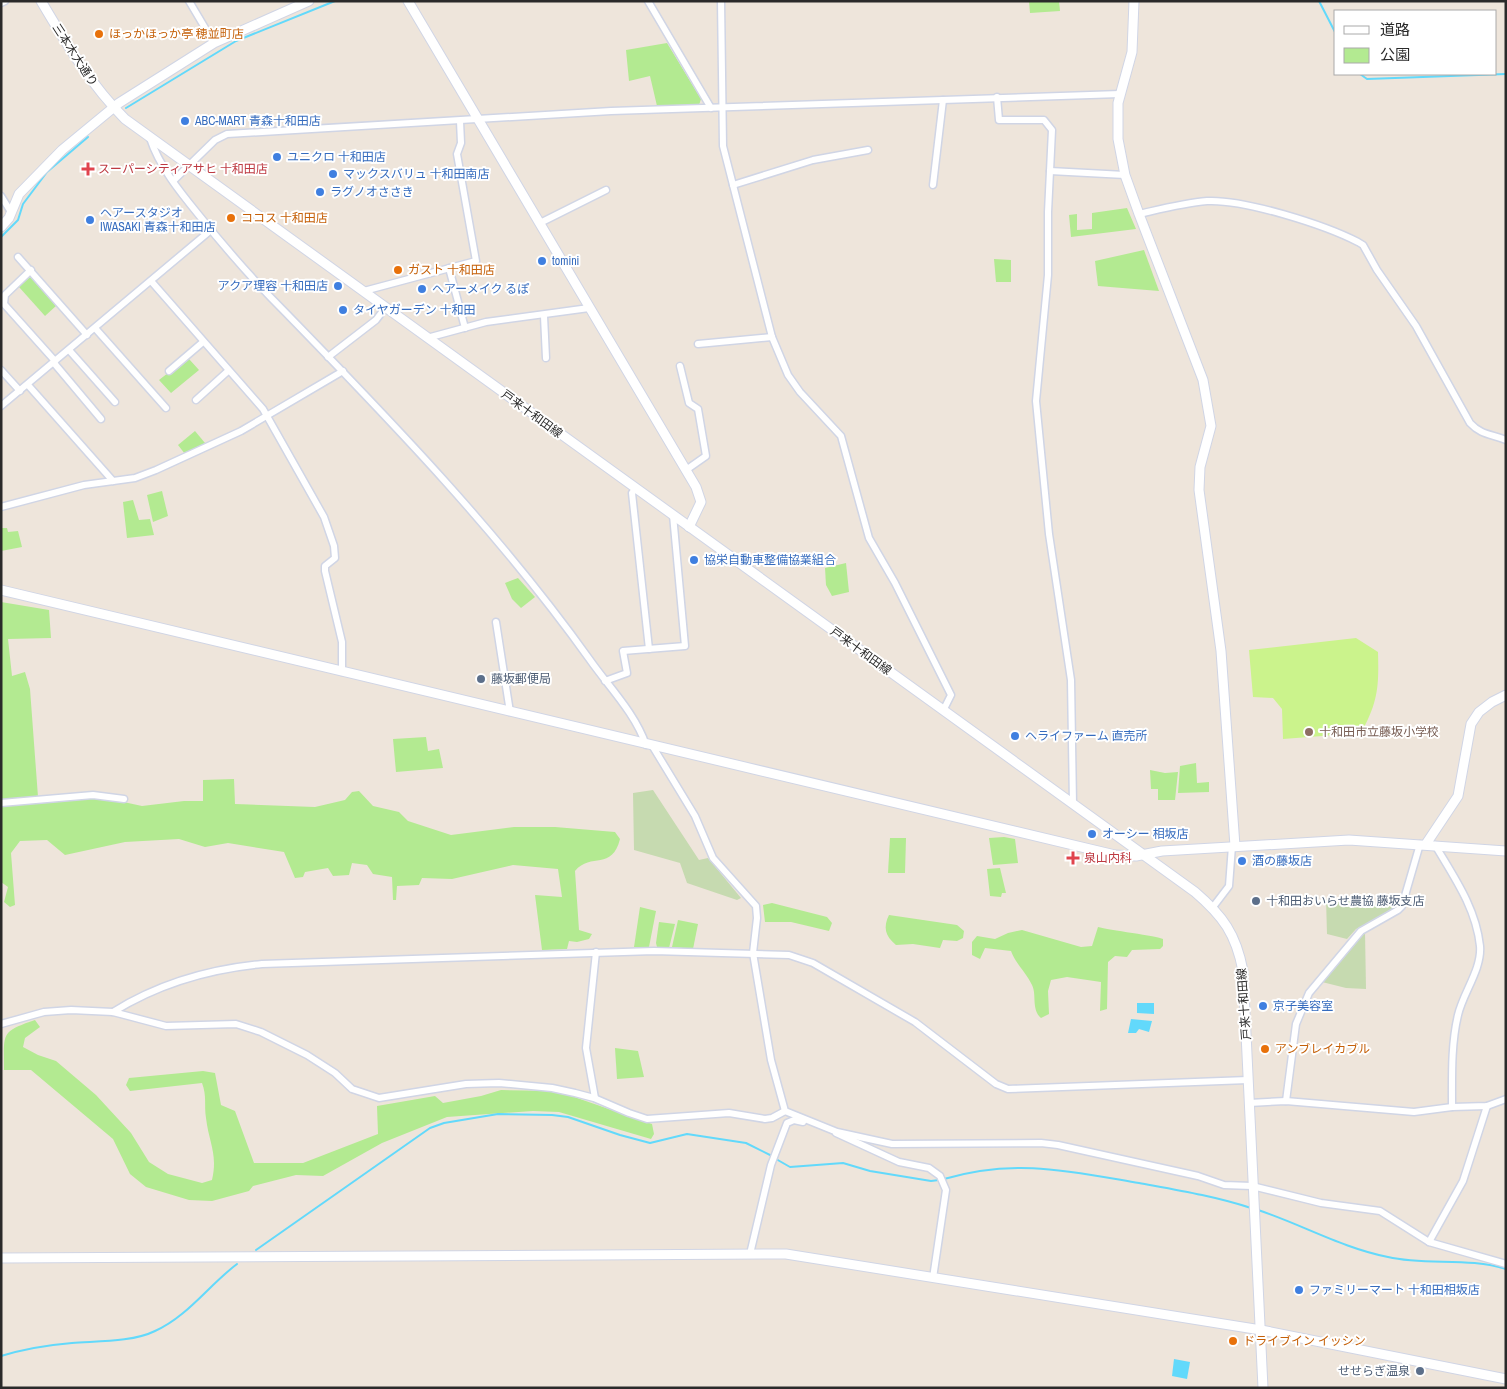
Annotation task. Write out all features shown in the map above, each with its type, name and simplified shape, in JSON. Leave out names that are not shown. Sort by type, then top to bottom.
[{"type":"street","points":[[1,3],[5,1]]},
{"type":"street","name":"三本木大通り","points":[[41,1],[79,64],[113,107]]},
{"type":"street","points":[[188,1],[214,42]]},
{"type":"street","points":[[1,227],[20,194],[40,172],[78,136],[113,107],[214,42],[309,1]]},
{"type":"street","points":[[408,1],[686,470],[702,502],[689,527]]},
{"type":"street","points":[[648,1],[710,108]]},
{"type":"street","points":[[721,1],[724,108],[723,146],[772,337],[788,375],[800,392],[841,436],[868,538],[895,583],[951,695],[943,711]]},
{"type":"street","points":[[1134,1],[1132,52],[1120,94],[1118,139],[1125,175],[1197,364],[1211,426],[1200,467],[1199,490],[1221,651],[1233,846],[1229,886],[1213,907]]},
{"type":"street","points":[[173,181],[215,140],[227,134],[460,121],[477,118],[997,97],[1120,94]]},
{"type":"street","points":[[997,97],[999,120],[1044,120],[1048,124],[1052,136],[1048,212],[1048,274],[1036,401],[1049,534],[1071,680],[1073,804]]},
{"type":"street","points":[[933,185],[943,100]]},
{"type":"street","name":"戸来十和田線","points":[[113,107],[150,138],[1145,855],[1213,907],[1231,931],[1240,956],[1245,1006],[1253,1213],[1263,1388]]},
{"type":"street","points":[[364,291],[476,261],[457,154],[461,143],[460,121]]},
{"type":"street","points":[[150,138],[153,150],[173,181],[239,264],[424,455],[537,591],[642,732],[695,816],[714,858],[756,906],[757,918],[754,953],[771,1060],[784,1111]]},
{"type":"street","points":[[733,185],[813,160],[868,150]]},
{"type":"street","points":[[1050,171],[1125,175]]},
{"type":"street","points":[[540,224],[606,190]]},
{"type":"street","points":[[1,196],[11,212]]},
{"type":"street","points":[[1139,214],[1205,201],[1240,203],[1291,218],[1358,242],[1363,246],[1377,270],[1416,326],[1470,423],[1478,432],[1506,440]]},
{"type":"street","points":[[1,406],[211,230]]},
{"type":"street","points":[[18,257],[87,335]]},
{"type":"street","points":[[449,268],[465,328]]},
{"type":"street","points":[[31,270],[5,295],[4,304],[101,418]]},
{"type":"street","points":[[151,281],[267,416],[324,517],[334,546],[335,558],[325,566],[325,571],[342,642],[342,672]]},
{"type":"street","points":[[328,356],[376,320],[385,308]]},
{"type":"street","points":[[427,338],[486,322],[544,316],[590,308]]},
{"type":"street","points":[[544,316],[546,358]]},
{"type":"street","points":[[94,328],[166,408]]},
{"type":"street","points":[[698,344],[772,337]]},
{"type":"street","points":[[169,371],[203,342]]},
{"type":"street","points":[[69,350],[115,402]]},
{"type":"street","points":[[680,366],[689,403],[698,409],[706,456],[686,470]]},
{"type":"street","points":[[1,370],[20,391]]},
{"type":"street","points":[[196,400],[228,371]]},
{"type":"street","points":[[1,507],[75,487],[135,478],[156,470],[267,416],[343,371]]},
{"type":"street","points":[[28,384],[113,481]]},
{"type":"street","points":[[635,489],[632,493],[649,649]]},
{"type":"street","points":[[605,681],[627,673],[623,651],[685,646],[673,515]]},
{"type":"street","points":[[1,590],[650,746],[1115,855],[1145,855],[1162,851],[1349,840],[1506,851]]},
{"type":"street","points":[[496,622],[510,712]]},
{"type":"street","points":[[1286,1101],[1296,1024],[1309,993],[1361,931],[1402,906],[1427,844],[1458,796],[1471,724],[1479,712],[1506,695]]},
{"type":"street","points":[[1,803],[93,795],[124,799]]},
{"type":"street","points":[[1427,844],[1468,902],[1480,946],[1477,965],[1458,1013],[1452,1107]]},
{"type":"street","points":[[595,1098],[586,1048],[596,952]]},
{"type":"street","points":[[113,1012],[169,984],[240,966],[298,962],[470,958],[596,952],[788,955],[813,963],[915,1022],[996,1084],[1008,1089],[1248,1080]]},
{"type":"street","points":[[1,1024],[44,1012],[71,1010],[113,1012],[166,1026],[223,1024],[247,1026],[323,1064],[352,1089],[379,1098],[478,1083],[552,1088],[595,1098],[647,1119],[729,1114],[765,1119],[772,1118],[784,1111]]},
{"type":"street","points":[[1249,1102],[1286,1101],[1395,1112],[1414,1112],[1452,1107],[1487,1106],[1506,1099]]},
{"type":"street","points":[[1429,1242],[1463,1181],[1487,1106]]},
{"type":"street","points":[[784,1111],[833,1130],[892,1144],[1041,1143],[1058,1145],[1198,1176],[1224,1185],[1252,1186],[1321,1203],[1380,1211],[1429,1242],[1506,1264]]},
{"type":"street","points":[[750,1254],[775,1156],[790,1121],[812,1122]]},
{"type":"street","points":[[833,1130],[837,1135],[899,1162],[929,1168],[942,1178],[946,1185],[946,1200],[933,1278]]},
{"type":"street","points":[[1,1258],[786,1254],[1261,1330],[1506,1379]]},
{"type":"green space","points":[[1029,1],[1059,1],[1060,11],[1030,13]]},
{"type":"green space","points":[[667,43],[701,99],[699,105],[657,106],[650,76],[629,81],[626,50]]},
{"type":"green space","points":[[1127,208],[1136,229],[1071,237],[1069,215],[1077,214],[1077,230],[1092,229],[1092,213]]},
{"type":"green space","points":[[1144,250],[1159,291],[1098,286],[1095,261]]},
{"type":"green space","points":[[994,259],[1011,260],[1011,282],[996,282]]},
{"type":"green space","points":[[31,276],[57,305],[45,316],[19,287]]},
{"type":"green space","points":[[189,359],[199,370],[171,393],[159,380],[168,373],[170,375]]},
{"type":"green space","points":[[195,431],[205,443],[185,454],[178,445]]},
{"type":"green space","points":[[162,491],[168,516],[153,522],[147,495]]},
{"type":"green space","points":[[133,500],[139,520],[150,519],[154,535],[127,538],[123,502]]},
{"type":"green space","points":[[1,528],[7,528],[8,532],[18,531],[22,547],[1,551]]},
{"type":"green space","points":[[846,563],[849,592],[832,596],[826,585],[825,568]]},
{"type":"green space","points":[[518,578],[535,597],[521,608],[512,599],[505,583]]},
{"type":"green space","points":[[1,602],[49,610],[51,638],[8,639],[12,676],[25,672],[30,689],[38,797],[1,800]]},
{"type":"green space","points":[[1356,638],[1378,652],[1376,694],[1371,712],[1361,733],[1283,739],[1282,709],[1273,698],[1253,697],[1249,650]]},
{"type":"green space","points":[[426,737],[428,751],[439,749],[443,768],[396,772],[393,739]]},
{"type":"green space","points":[[1196,763],[1197,783],[1209,782],[1209,792],[1178,793],[1180,766]]},
{"type":"green space","points":[[1150,770],[1165,773],[1178,772],[1175,800],[1158,800],[1158,789],[1151,789]]},
{"type":"green space","points":[[234,779],[235,804],[315,807],[345,800],[352,792],[359,791],[373,806],[399,812],[408,821],[451,835],[514,827],[555,827],[615,832],[620,839],[612,855],[581,865],[575,871],[579,930],[592,934],[589,939],[577,942],[569,941],[567,949],[542,950],[535,895],[562,897],[558,869],[513,865],[452,879],[422,878],[419,885],[397,886],[396,900],[393,900],[392,877],[373,874],[367,865],[352,863],[349,875],[333,876],[328,868],[305,872],[303,877],[295,878],[284,852],[228,843],[205,847],[179,839],[125,842],[65,855],[47,840],[20,841],[11,853],[15,905],[10,907],[4,902],[8,887],[1,882],[1,806],[74,797],[105,798],[142,806],[184,801],[203,801],[203,780]]},
{"type":"green space","points":[[653,790],[699,860],[708,858],[741,898],[737,900],[687,883],[680,863],[634,850],[633,793]]},
{"type":"green space","points":[[1004,837],[1015,839],[1018,863],[993,865],[989,838]]},
{"type":"green space","points":[[890,838],[906,838],[905,873],[888,873]]},
{"type":"green space","points":[[1000,868],[1006,893],[1002,893],[1001,897],[990,896],[987,869]]},
{"type":"green space","points":[[1326,899],[1396,906],[1395,909],[1356,929],[1347,939],[1327,934]]},
{"type":"green space","points":[[772,903],[827,917],[832,923],[829,931],[791,922],[765,922],[763,905]]},
{"type":"green space","points":[[640,907],[656,911],[649,947],[634,947]]},
{"type":"green space","points":[[889,915],[957,925],[964,931],[963,938],[957,941],[943,940],[940,948],[913,944],[896,945],[889,938],[886,931]]},
{"type":"green space","points":[[678,920],[698,924],[693,949],[672,947]]},
{"type":"green space","points":[[659,922],[675,924],[669,948],[657,947]]},
{"type":"green space","points":[[1098,927],[1163,939],[1163,946],[1160,949],[1132,950],[1127,957],[1115,956],[1108,962],[1107,1009],[1100,1011],[1101,982],[1067,977],[1051,980],[1048,991],[1049,1014],[1041,1018],[1036,1010],[1032,985],[1011,951],[985,948],[980,959],[972,955],[972,942],[977,936],[995,939],[1008,933],[1022,930],[1081,947],[1092,946]]},
{"type":"green space","points":[[1365,932],[1366,989],[1346,988],[1322,982],[1358,936]]},
{"type":"green space","points":[[35,1020],[40,1027],[25,1038],[23,1047],[38,1055],[56,1061],[96,1095],[131,1133],[149,1162],[168,1174],[202,1183],[212,1180],[214,1163],[207,1127],[202,1083],[130,1091],[126,1085],[129,1078],[203,1071],[215,1073],[221,1105],[235,1111],[254,1163],[303,1163],[378,1134],[377,1106],[435,1096],[443,1103],[501,1090],[557,1091],[652,1124],[654,1134],[651,1139],[559,1112],[533,1111],[447,1117],[382,1143],[323,1176],[296,1175],[253,1186],[249,1191],[212,1201],[189,1200],[146,1187],[130,1174],[113,1139],[31,1070],[4,1070],[6,1036],[15,1028]]},
{"type":"green space","points":[[615,1048],[638,1051],[644,1077],[617,1079]]},
{"type":"water","points":[[1137,1003],[1154,1003],[1154,1014],[1137,1013]]},
{"type":"water","points":[[1131,1019],[1152,1021],[1149,1032],[1139,1029],[1136,1033],[1128,1033]]},
{"type":"water","points":[[1174,1359],[1190,1362],[1187,1379],[1172,1376]]},
{"type":"waterway","points":[[126,108],[236,41],[335,1]]},
{"type":"waterway","points":[[1319,1],[1334,30]]},
{"type":"waterway","points":[[1497,74],[1506,74]]},
{"type":"waterway","points":[[1361,75],[1367,79],[1478,75]]},
{"type":"waterway","points":[[1,237],[18,220],[23,204],[47,172],[88,137]]},
{"type":"waterway","points":[[256,1250],[430,1128],[444,1123],[498,1114],[552,1115],[568,1117],[650,1143],[687,1134],[746,1143],[772,1156]]},
{"type":"waterway","points":[[776,1159],[790,1167],[843,1163],[870,1171],[931,1181],[939,1180]]},
{"type":"waterway","points":[[944,1179],[994,1169],[1018,1168],[1065,1171],[1167,1188],[1251,1208]]},
{"type":"waterway","points":[[1258,1210],[1371,1253],[1402,1260],[1477,1263],[1506,1269]]},
{"type":"waterway","points":[[1,1356],[45,1346],[115,1340],[146,1335],[177,1318],[237,1264]]},
{"type":"place","name":"ほっかほっか亭 穂並町店","points":[[99,34]]},
{"type":"place","name":"ABC-MART 青森十和田店","points":[[185,121]]},
{"type":"place","name":"ユニクロ 十和田店","points":[[277,157]]},
{"type":"place","name":"スーパーシティアサヒ 十和田店","points":[[88,169]]},
{"type":"place","name":"マックスバリュ 十和田南店","points":[[333,174]]},
{"type":"place","name":"ラグノオささき","points":[[320,192]]},
{"type":"place","name":"ココス 十和田店","points":[[231,218]]},
{"type":"place","name":"ヘアースタジオ IWASAKI 青森十和田店","points":[[90,220]]},
{"type":"place","name":"tomini","points":[[542,261]]},
{"type":"place","name":"ガスト 十和田店","points":[[398,270]]},
{"type":"place","name":"アクア理容 十和田店","points":[[338,286]]},
{"type":"place","name":"ヘアーメイク るぽ","points":[[422,289]]},
{"type":"place","name":"タイヤガーデン 十和田","points":[[343,310]]},
{"type":"place","name":"協栄自動車整備協業組合","points":[[694,560]]},
{"type":"place","name":"藤坂郵便局","points":[[481,679]]},
{"type":"place","name":"十和田市立藤坂小学校","points":[[1309,732]]},
{"type":"place","name":"ヘライファーム 直売所","points":[[1015,736]]},
{"type":"place","name":"オーシー 相坂店","points":[[1092,834]]},
{"type":"place","name":"泉山内科","points":[[1073,858]]},
{"type":"place","name":"酒の藤坂店","points":[[1242,861]]},
{"type":"place","name":"十和田おいらせ農協 藤坂支店","points":[[1256,901]]},
{"type":"place","name":"京子美容室","points":[[1263,1006]]},
{"type":"place","name":"アンブレイカブル","points":[[1265,1049]]},
{"type":"place","name":"ファミリーマート 十和田相坂店","points":[[1299,1290]]},
{"type":"place","name":"ドライブイン イッシン","points":[[1233,1341]]},
{"type":"place","name":"せせらぎ温泉","points":[[1420,1371]]}]
